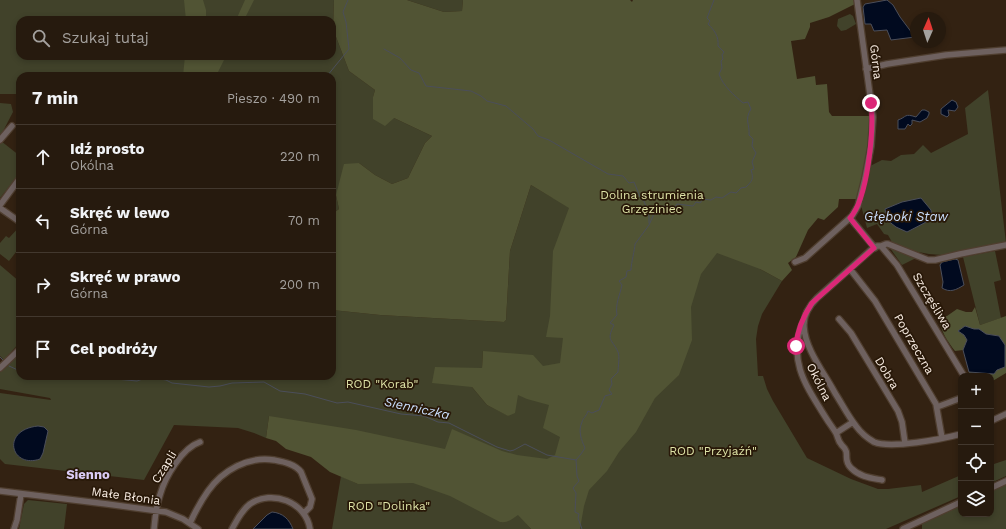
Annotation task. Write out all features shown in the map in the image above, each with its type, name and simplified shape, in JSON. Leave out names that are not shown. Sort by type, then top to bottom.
[{"type":"street","name":"Górna","points":[[795,262],[805,258],[850,218],[858,206],[860,199],[871,146],[872,117],[857,0]]},
{"type":"street","points":[[866,69],[887,64],[946,55],[1006,50]]},
{"type":"street","points":[[0,140],[12,126]]},
{"type":"street","points":[[0,205],[16,183]]},
{"type":"street","points":[[0,208],[16,219]]},
{"type":"street","points":[[850,218],[874,248],[888,244],[928,260],[1006,245]]},
{"type":"street","name":"Szczęśliwa","points":[[881,246],[897,265],[962,373]]},
{"type":"street","name":"Okólna","points":[[874,248],[814,300],[799,331],[796,343],[796,354],[798,368],[804,381],[836,433],[840,444],[845,449],[846,460],[852,469],[865,477],[882,480]]},
{"type":"street","name":"Poprzeczna","points":[[850,269],[875,301],[937,406],[942,438]]},
{"type":"street","name":"Okólna","points":[[804,318],[804,332],[809,346],[853,422],[864,436],[875,442],[886,445],[958,435]]},
{"type":"street","name":"Dobra","points":[[838,319],[851,333],[898,411],[902,422],[905,443]]},
{"type":"street","points":[[0,368],[16,354]]},
{"type":"street","points":[[937,406],[958,399]]},
{"type":"street","points":[[994,420],[1006,414]]},
{"type":"street","points":[[836,433],[853,422]]},
{"type":"street","name":"Czapli","points":[[154,529],[156,511],[162,488],[172,470],[188,449],[194,444],[200,442]]},
{"type":"street","points":[[190,523],[207,492],[217,481],[240,464],[249,461],[271,460],[288,463],[299,469],[312,499],[310,507],[304,513]]},
{"type":"street","points":[[994,487],[1006,481]]},
{"type":"street","name":"Małe Błonia","points":[[0,491],[156,511],[174,515],[198,529]]},
{"type":"street","points":[[14,529],[17,520],[20,494]]},
{"type":"street","points":[[232,529],[243,510],[254,502],[264,498],[276,498],[294,504],[304,513],[310,529]]},
{"type":"street","points":[[903,529],[958,503]]},
{"type":"green space","points":[[0,0],[334,0],[333,16],[16,16],[16,60],[336,60],[336,37],[349,71],[375,90],[373,97],[394,118],[432,136],[425,143],[408,178],[392,184],[375,175],[359,163],[336,195],[336,72],[16,72],[16,94],[0,94]]},
{"type":"green space","points":[[184,0],[203,0],[206,16],[186,16]]},
{"type":"green space","points":[[245,0],[254,0],[246,16],[238,16]]},
{"type":"green space","name":"Dolina strumienia Grzęziniec","points":[[334,0],[407,0],[444,12],[462,11],[463,0],[630,0],[632,2],[633,0],[855,0],[855,4],[829,17],[810,23],[805,39],[791,41],[797,79],[815,76],[816,85],[827,84],[829,112],[832,116],[871,116],[867,158],[857,199],[839,199],[838,207],[824,220],[818,218],[808,230],[796,257],[788,263],[792,270],[782,281],[760,269],[717,253],[701,274],[691,307],[692,340],[679,375],[655,398],[636,432],[619,452],[607,471],[589,490],[584,506],[580,529],[531,529],[518,515],[508,521],[500,522],[450,496],[413,483],[358,484],[330,472],[311,457],[286,449],[276,441],[266,438],[269,416],[356,430],[445,449],[452,429],[502,451],[517,455],[547,459],[555,455],[560,437],[543,428],[549,405],[518,395],[515,413],[508,416],[487,405],[472,387],[432,383],[435,367],[482,368],[483,351],[533,355],[543,366],[560,363],[563,338],[546,337],[550,316],[553,251],[569,208],[531,185],[510,251],[506,320],[504,322],[380,315],[336,310],[336,211],[339,209],[336,195],[344,164],[359,163],[375,175],[392,184],[408,178],[425,143],[432,136],[394,118],[385,126],[373,119],[373,97],[375,90],[349,71],[336,37],[336,16],[333,16]]},
{"type":"green space","points":[[407,0],[463,0],[462,11],[444,12]]},
{"type":"green space","points":[[850,14],[853,16],[856,24],[846,30],[841,31],[837,26],[838,19]]},
{"type":"green space","points":[[787,28],[795,83],[828,199],[785,244],[796,257],[790,261],[760,269],[782,281],[762,314],[758,326],[756,339],[758,376],[763,376],[773,401],[807,458],[851,479],[878,489],[921,485],[922,492],[958,476],[958,497],[886,529],[532,529],[518,514],[531,529],[332,529],[341,476],[358,484],[269,416],[266,438],[238,428],[174,425],[144,480],[5,464],[0,459],[0,393],[51,400],[50,398],[0,389],[0,369],[16,355],[16,380],[336,380],[336,310],[380,315],[504,322],[506,320],[510,251],[531,185],[553,198],[547,93]],"holes":[[[483,351],[509,416],[487,405],[472,387],[482,368]]]},
{"type":"green space","points":[[185,60],[224,60],[218,72],[183,72]]},
{"type":"green space","points":[[988,90],[1006,243],[942,255],[929,254],[913,251],[893,244],[888,235],[884,234],[877,224],[867,228],[861,199],[870,166],[882,160],[891,161],[901,155],[914,154],[923,145],[931,153],[968,134],[965,108]]},
{"type":"green space","points":[[0,103],[11,104],[13,112],[0,137]]},
{"type":"green space","points":[[1,141],[16,153],[16,178],[0,198]]},
{"type":"green space","points":[[336,195],[339,209],[336,211]]},
{"type":"green space","points":[[16,230],[16,252],[9,261],[0,254],[0,243],[6,236],[9,238]]},
{"type":"green space","points":[[890,248],[916,258],[902,265]]},
{"type":"green space","points":[[995,251],[1001,280],[994,282],[1001,318],[980,325],[963,257]]},
{"type":"green space","points":[[0,265],[16,279],[16,346],[4,360],[0,356]]},
{"type":"green space","points":[[975,307],[980,325],[1006,316],[1006,373],[994,380],[994,374],[997,370],[1005,367],[999,336],[973,330],[964,335],[967,340],[963,350],[955,351],[942,331],[940,318],[947,316],[957,309],[972,312]]},
{"type":"green space","points":[[1006,460],[1006,476],[994,482],[994,481],[994,464]]},
{"type":"green space","points":[[1006,484],[1006,529],[922,529],[922,523],[958,506],[958,517],[994,517],[994,490]]},
{"type":"green space","points":[[28,500],[67,504],[64,529],[19,529],[24,504]]},
{"type":"water","points":[[887,0],[893,5],[910,30],[910,38],[891,40],[887,30],[874,31],[871,24],[865,24],[863,7],[865,4]]},
{"type":"water","points":[[952,100],[956,102],[958,107],[955,111],[948,110],[949,115],[947,117],[941,114],[941,109]]},
{"type":"water","points":[[922,110],[929,112],[927,118],[920,122],[912,120],[912,124],[910,126],[908,124],[905,129],[898,129],[898,120],[907,115],[916,117]]},
{"type":"water","name":"Głęboki Staw","points":[[921,198],[931,210],[932,219],[907,232],[896,227],[887,220],[885,209],[902,202]]},
{"type":"water","points":[[955,259],[958,260],[964,285],[950,291],[942,288],[943,282],[940,265],[942,262]]},
{"type":"water","points":[[965,326],[979,329],[986,334],[999,336],[1005,345],[1005,367],[997,370],[994,374],[969,372],[963,350],[967,340],[964,335],[958,331]]},
{"type":"water","points":[[38,426],[44,427],[48,431],[43,453],[40,459],[30,461],[22,459],[14,448],[14,441],[18,434],[26,429]]},
{"type":"water","points":[[272,512],[285,517],[290,522],[293,529],[253,529]]},
{"type":"waterway","points":[[330,72],[349,49],[346,22],[343,12],[348,0]]},
{"type":"waterway","points":[[582,529],[578,518],[579,514],[575,512],[576,493],[573,488],[579,481],[577,476],[576,460],[585,448],[580,435],[580,429],[582,421],[588,411],[592,413],[599,410],[605,396],[612,394],[609,390],[612,384],[611,379],[618,372],[619,357],[610,337],[614,325],[610,323],[617,315],[617,303],[622,285],[619,281],[626,277],[627,271],[631,270],[635,244],[649,225],[657,207],[666,206],[674,209],[677,204],[693,206],[696,202],[700,203],[703,199],[711,200],[716,197],[722,198],[731,192],[736,193],[741,188],[746,187],[752,180],[751,170],[754,169],[752,162],[756,153],[752,146],[753,139],[749,135],[748,116],[751,109],[748,102],[743,103],[729,90],[719,74],[722,68],[721,61],[723,59],[722,55],[724,52],[718,46],[717,36],[708,24],[710,21],[707,18],[714,0]]},
{"type":"waterway","points":[[384,49],[400,58],[411,70],[419,73],[426,86],[471,91],[487,101],[506,106],[533,129],[538,136],[549,140],[608,174],[623,176],[629,183],[634,182],[641,199],[644,201],[649,215],[649,223]]},
{"type":"waterway","name":"Sienniczka","points":[[0,357],[4,361]]},
{"type":"waterway","name":"Sienniczka","points":[[9,366],[16,369]]},
{"type":"waterway","name":"Sienniczka","points":[[126,380],[140,380]]},
{"type":"waterway","name":"Sienniczka","points":[[166,380],[172,383],[209,387],[232,383],[264,382],[280,391],[305,394],[337,403],[348,402],[401,414],[424,416],[438,422],[449,423],[497,447],[510,451],[525,444],[547,455],[576,460]]},
{"type":"district","name":"Sienno","points":[[88,474]]},
{"type":"route","points":[[796,346],[799,331],[806,313],[812,303],[874,248],[850,218],[858,206],[871,146],[873,122],[871,103]]},
{"type":"park label","name":"ROD \"Korab\"","points":[[382,384]]},
{"type":"park label","name":"ROD \"Przyjaźń\"","points":[[713,451]]},
{"type":"park label","name":"ROD \"Dolinka\"","points":[[389,506]]}]
